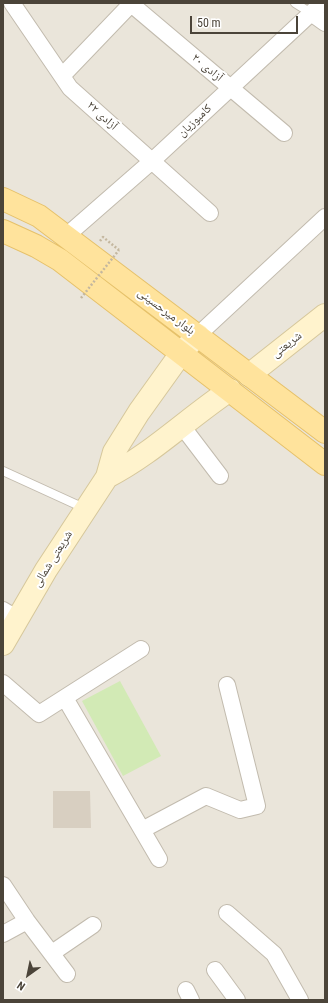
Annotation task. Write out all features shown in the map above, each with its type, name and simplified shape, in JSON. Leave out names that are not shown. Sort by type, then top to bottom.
[{"type":"main road","name":"بلوار میرحسینی","points":[[3,198],[39,216],[325,432]]},
{"type":"main road","points":[[3,207],[33,223],[140,300],[155,304]]},
{"type":"main road","points":[[3,221],[27,232],[70,258],[133,308],[142,322]]},
{"type":"main road","name":"بلوار میرحسینی","points":[[3,231],[36,246],[60,260],[182,352],[325,464]]},
{"type":"street","name":"آزادی ۲۲","points":[[12,3],[70,88],[210,213]]},
{"type":"street","points":[[62,76],[130,3]]},
{"type":"street","name":"آزادی ۲۰","points":[[130,3],[284,133]]},
{"type":"street","points":[[317,8],[325,23]]},
{"type":"street","name":"کامبوزیان","points":[[65,236],[152,161],[317,8]]},
{"type":"street","points":[[198,335],[325,217]]},
{"type":"street","name":"شریعتی","points":[[249,375],[325,315]]},
{"type":"street","name":"شریعتی شمالی","points":[[3,644],[10,614],[46,570],[107,476],[114,452],[148,397],[182,352],[198,335]]},
{"type":"street","points":[[107,476],[132,464],[209,404],[230,390]]},
{"type":"street","points":[[182,426],[220,476]]},
{"type":"street","points":[[3,683],[38,714],[141,650]]},
{"type":"street","points":[[142,830],[206,796],[240,810],[257,806],[227,685]]},
{"type":"street","points":[[65,698],[159,859]]},
{"type":"street","points":[[3,886],[67,974]]},
{"type":"street","points":[[227,913],[274,954],[300,1000]]},
{"type":"street","points":[[3,934],[27,921]]},
{"type":"street","points":[[52,953],[92,926]]},
{"type":"street","points":[[215,970],[236,1000]]},
{"type":"lane","points":[[295,3],[317,8]]},
{"type":"lane","points":[[3,471],[85,509]]},
{"type":"path","points":[[81,298],[119,250],[103,237]]},
{"type":"shaded area","points":[[3,3],[325,3],[325,1000],[3,1000]]},
{"type":"green space","points":[[120,681],[161,756],[123,776],[82,701]]},
{"type":"building","points":[[53,791],[90,791],[91,828],[53,828]]}]
